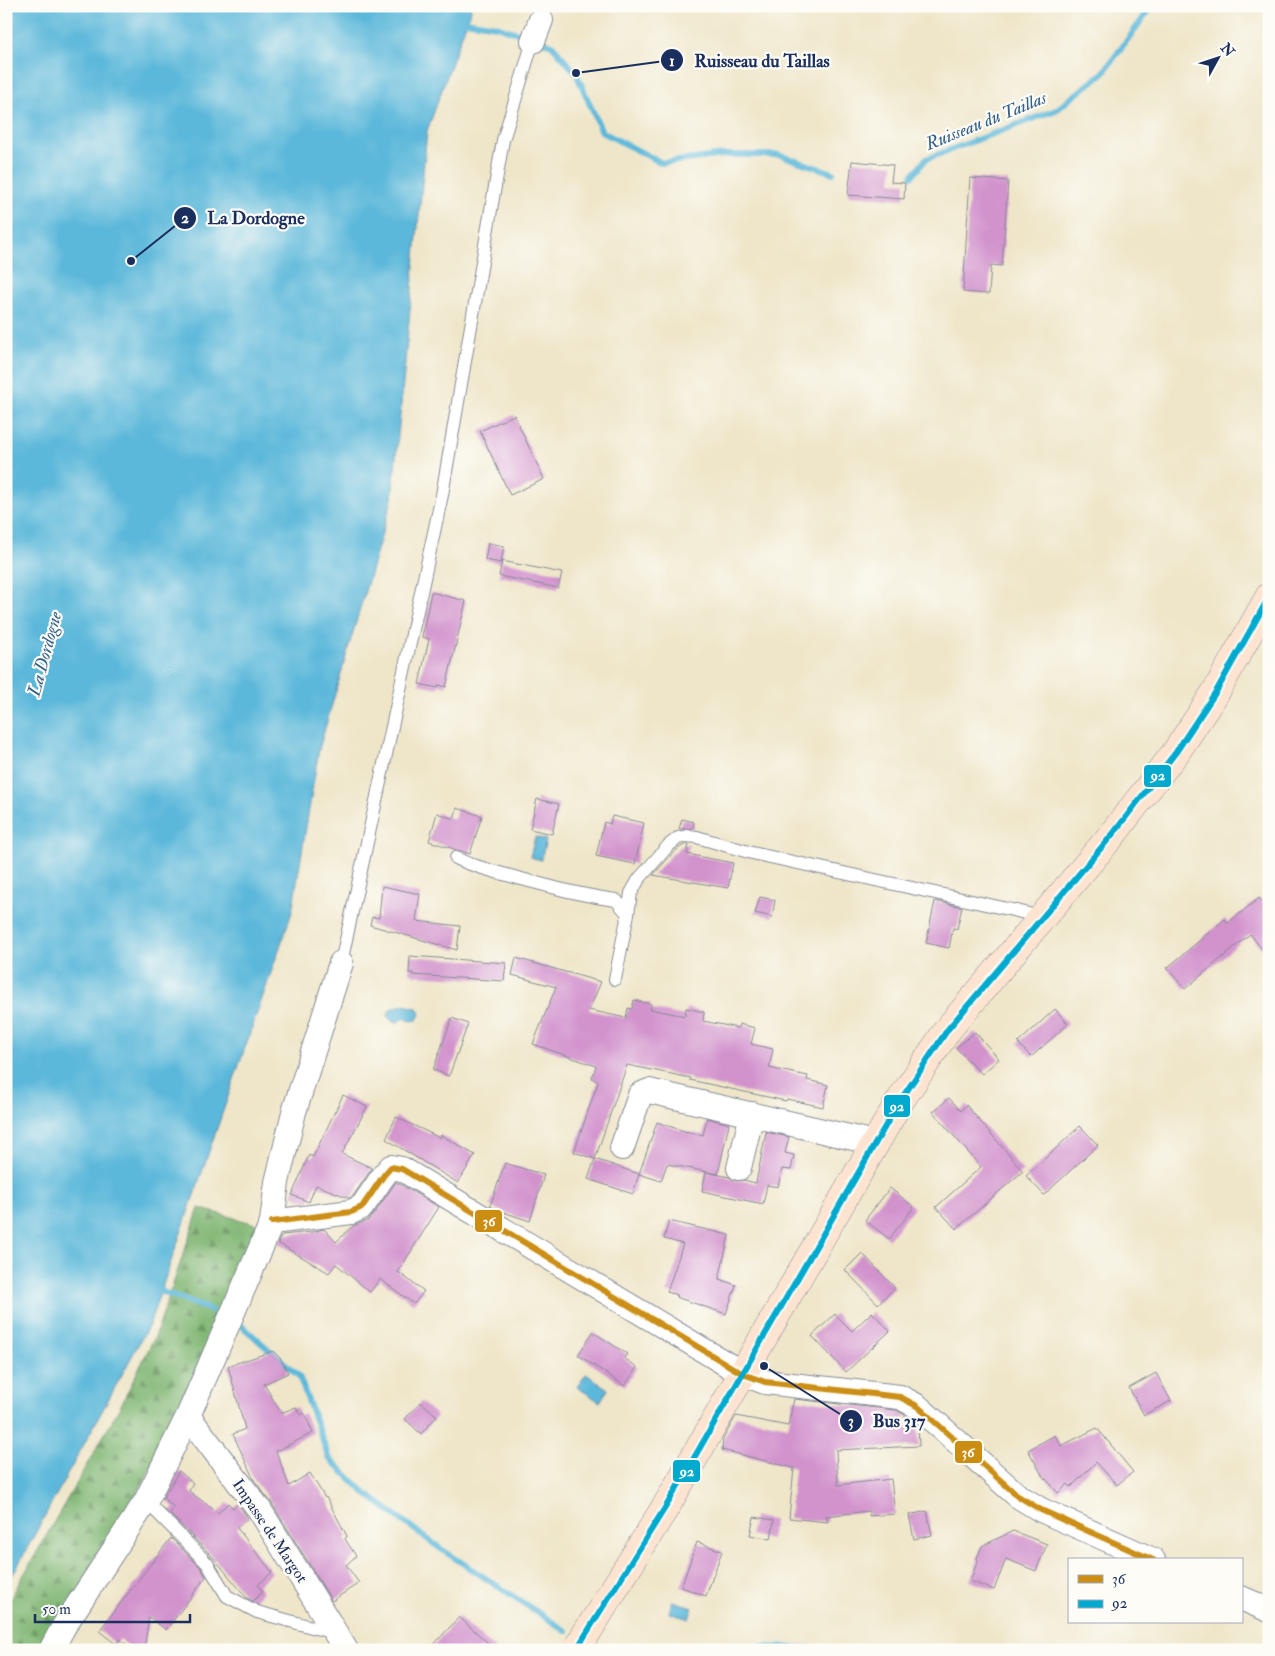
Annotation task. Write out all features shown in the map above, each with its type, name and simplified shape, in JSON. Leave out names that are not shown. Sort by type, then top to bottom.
[{"type":"main road","points":[[576,1650],[668,1503],[898,1104],[948,1029],[1112,835],[1176,752],[1217,690],[1269,597]]},
{"type":"street","points":[[51,1650],[146,1501],[188,1416],[272,1222],[277,1182],[294,1112],[341,963]]},
{"type":"street","points":[[622,1148],[638,1098],[649,1090],[875,1143]]},
{"type":"street","points":[[739,1168],[752,1114]]},
{"type":"street","points":[[272,1222],[351,1212],[362,1207],[391,1167],[402,1169],[743,1374],[765,1382],[900,1397],[917,1406],[1018,1496],[1041,1510],[1149,1558]]},
{"type":"street","name":"Impasse de Margot","points":[[188,1416],[259,1509],[341,1642]]},
{"type":"street","points":[[1242,1598],[1269,1610]]},
{"type":"lane","points":[[341,963],[442,496],[504,140],[537,30]]},
{"type":"lane","points":[[615,979],[631,892],[639,879],[668,846],[678,838],[687,836],[697,836],[752,852],[1043,918]]},
{"type":"lane","points":[[456,858],[466,863],[523,880],[616,900],[628,914]]},
{"type":"lane","points":[[146,1501],[207,1563],[227,1596],[257,1612],[341,1642]]},
{"type":"green space","points":[[199,1208],[259,1225],[192,1390],[109,1547],[45,1650],[6,1650],[6,1606],[121,1405],[156,1334]]},
{"type":"water","points":[[6,6],[470,6],[471,10],[427,131],[392,499],[319,749],[292,912],[149,1325],[6,1587]]},
{"type":"water","points":[[535,837],[546,840],[541,860],[530,857]]},
{"type":"water","points":[[403,1005],[417,1008],[420,1014],[417,1020],[410,1021],[404,1018],[398,1022],[391,1020],[388,1016],[390,1009]]},
{"type":"water","points":[[586,1374],[608,1389],[600,1402],[577,1387]]},
{"type":"water","points":[[672,1601],[693,1607],[689,1619],[669,1613]]},
{"type":"building","points":[[852,161],[893,165],[891,182],[905,183],[904,199],[848,195]]},
{"type":"building","points":[[970,178],[1008,181],[1002,266],[991,265],[989,294],[963,292]]},
{"type":"building","points":[[514,415],[544,479],[510,495],[480,431]]},
{"type":"building","points":[[488,543],[504,546],[501,563],[485,560]]},
{"type":"building","points":[[502,561],[562,573],[558,588],[499,576]]},
{"type":"building","points":[[431,592],[466,601],[446,687],[439,685],[438,688],[419,684],[429,639],[422,637]]},
{"type":"building","points":[[537,799],[559,804],[552,834],[530,829]]},
{"type":"building","points":[[457,808],[482,816],[470,854],[429,841],[437,813],[454,819]]},
{"type":"building","points":[[612,816],[644,823],[635,864],[596,856],[604,822],[610,824]]},
{"type":"building","points":[[682,819],[694,822],[693,828],[679,829]]},
{"type":"building","points":[[689,844],[687,854],[733,863],[728,888],[653,875],[674,852]]},
{"type":"building","points":[[382,886],[420,894],[416,921],[460,926],[457,950],[370,925],[372,917],[379,918]]},
{"type":"building","points":[[760,897],[775,900],[772,917],[755,913]]},
{"type":"building","points":[[1259,898],[1269,909],[1269,958],[1250,934],[1185,989],[1167,968],[1225,919],[1228,923]]},
{"type":"building","points":[[935,901],[962,907],[957,929],[953,928],[949,948],[926,943]]},
{"type":"building","points":[[410,956],[506,963],[504,981],[413,975],[413,973],[409,973]]},
{"type":"building","points":[[516,958],[601,982],[589,1010],[626,1018],[628,1008],[632,1009],[634,1000],[651,1004],[650,1009],[685,1016],[686,1008],[704,1012],[703,1021],[738,1028],[739,1024],[755,1028],[751,1044],[773,1049],[769,1068],[808,1076],[807,1080],[828,1085],[823,1107],[787,1099],[786,1101],[627,1065],[595,1159],[574,1152],[598,1082],[592,1078],[596,1066],[533,1044],[556,987],[512,975]]},
{"type":"building","points":[[1055,1009],[1068,1024],[1031,1057],[1018,1043]]},
{"type":"building","points":[[452,1018],[468,1024],[449,1076],[433,1070]]},
{"type":"building","points":[[975,1032],[999,1059],[982,1074],[956,1048]]},
{"type":"building","points":[[343,1095],[367,1107],[342,1154],[372,1168],[353,1196],[349,1198],[316,1185],[309,1202],[292,1195],[309,1155],[313,1157]]},
{"type":"building","points":[[949,1098],[961,1111],[966,1105],[1023,1171],[956,1229],[936,1207],[981,1167],[933,1112]]},
{"type":"building","points":[[396,1117],[440,1138],[441,1135],[475,1155],[458,1183],[386,1139]]},
{"type":"building","points":[[707,1118],[729,1124],[718,1174],[667,1164],[661,1181],[639,1174],[657,1122],[703,1135]]},
{"type":"building","points":[[1080,1126],[1098,1145],[1044,1195],[1026,1176]]},
{"type":"building","points":[[766,1132],[789,1137],[785,1153],[794,1155],[791,1170],[782,1169],[778,1187],[767,1185],[763,1204],[702,1191],[706,1172],[729,1177],[736,1181],[744,1180],[756,1183]]},
{"type":"building","points":[[595,1159],[639,1174],[633,1194],[588,1179]]},
{"type":"building","points":[[505,1163],[544,1175],[530,1221],[490,1206]]},
{"type":"building","points":[[396,1182],[439,1207],[398,1272],[424,1291],[414,1304],[380,1279],[370,1292],[336,1264],[329,1273],[278,1243],[282,1235],[324,1229],[336,1242],[353,1226],[368,1220],[373,1215]]},
{"type":"building","points":[[890,1188],[914,1207],[889,1239],[865,1220]]},
{"type":"building","points":[[669,1221],[729,1235],[719,1279],[736,1285],[726,1314],[676,1297],[677,1295],[667,1292],[683,1244],[664,1239]]},
{"type":"building","points":[[862,1253],[895,1288],[878,1304],[845,1270]]},
{"type":"building","points":[[872,1312],[890,1331],[846,1372],[812,1336],[835,1314],[852,1331]]},
{"type":"building","points":[[593,1332],[627,1354],[624,1358],[637,1367],[625,1386],[578,1355]]},
{"type":"building","points":[[273,1351],[281,1359],[288,1373],[264,1384],[281,1413],[296,1407],[300,1415],[304,1413],[313,1433],[276,1451],[289,1486],[310,1473],[326,1497],[347,1536],[345,1539],[356,1556],[346,1565],[359,1583],[332,1601],[271,1502],[254,1480],[233,1434],[245,1429],[228,1366]]},
{"type":"building","points":[[1156,1373],[1171,1401],[1144,1415],[1129,1388]]},
{"type":"building","points":[[794,1399],[896,1410],[905,1415],[906,1428],[918,1427],[919,1446],[836,1450],[838,1485],[891,1479],[895,1514],[869,1516],[869,1511],[826,1516],[828,1522],[789,1518],[794,1468],[722,1450],[723,1439],[736,1416],[788,1426]]},
{"type":"building","points":[[421,1402],[437,1416],[421,1434],[405,1419]]},
{"type":"building","points":[[1097,1428],[1133,1472],[1117,1485],[1096,1462],[1071,1487],[1068,1484],[1058,1493],[1041,1473],[1028,1450],[1055,1435],[1061,1446]]},
{"type":"building","points":[[179,1471],[193,1483],[189,1491],[218,1513],[228,1503],[233,1508],[238,1504],[248,1518],[237,1528],[272,1572],[258,1585],[263,1592],[253,1601],[247,1598],[213,1557],[170,1514],[174,1507],[163,1498]]},
{"type":"building","points":[[927,1511],[932,1535],[914,1539],[909,1515]]},
{"type":"building","points":[[754,1517],[774,1520],[771,1539],[750,1535]]},
{"type":"building","points":[[1013,1531],[1047,1544],[1036,1571],[1006,1559],[994,1590],[970,1581],[982,1546]]},
{"type":"building","points":[[171,1538],[201,1568],[206,1577],[166,1630],[149,1617],[144,1650],[133,1650],[120,1639],[116,1644],[99,1631]]},
{"type":"building","points":[[697,1542],[722,1551],[706,1596],[681,1587]]},
{"type":"building","points":[[459,1617],[496,1650],[429,1650]]},
{"type":"waterway","name":"Ruisseau du Taillas","points":[[912,176],[926,159],[1056,110],[1103,73],[1152,6]]},
{"type":"waterway","name":"Ruisseau du Taillas","points":[[459,20],[496,26],[530,37]]},
{"type":"waterway","name":"Ruisseau du Taillas","points":[[539,40],[552,45],[576,73],[602,132],[662,163],[725,155],[779,155],[833,173]]},
{"type":"waterway","points":[[154,1289],[211,1310]]},
{"type":"waterway","points":[[242,1326],[299,1376],[329,1458],[365,1493],[441,1549],[566,1631]]},
{"type":"waterway","points":[[710,1650],[719,1647],[809,1648],[816,1650]]},
{"type":"transit line","name":"92","points":[[576,1650],[668,1503],[898,1104],[948,1029],[1112,835],[1176,752],[1217,690],[1269,597]]},
{"type":"transit line","name":"36","points":[[272,1222],[351,1212],[362,1207],[391,1167],[402,1169],[743,1374],[765,1382],[900,1397],[917,1406],[1018,1496],[1041,1510],[1149,1558]]},
{"type":"place","name":"Ruisseau du Taillas","points":[[576,73]]},
{"type":"place","name":"La Dordogne","points":[[131,261]]},
{"type":"place","name":"Bus 317","points":[[764,1366]]}]
